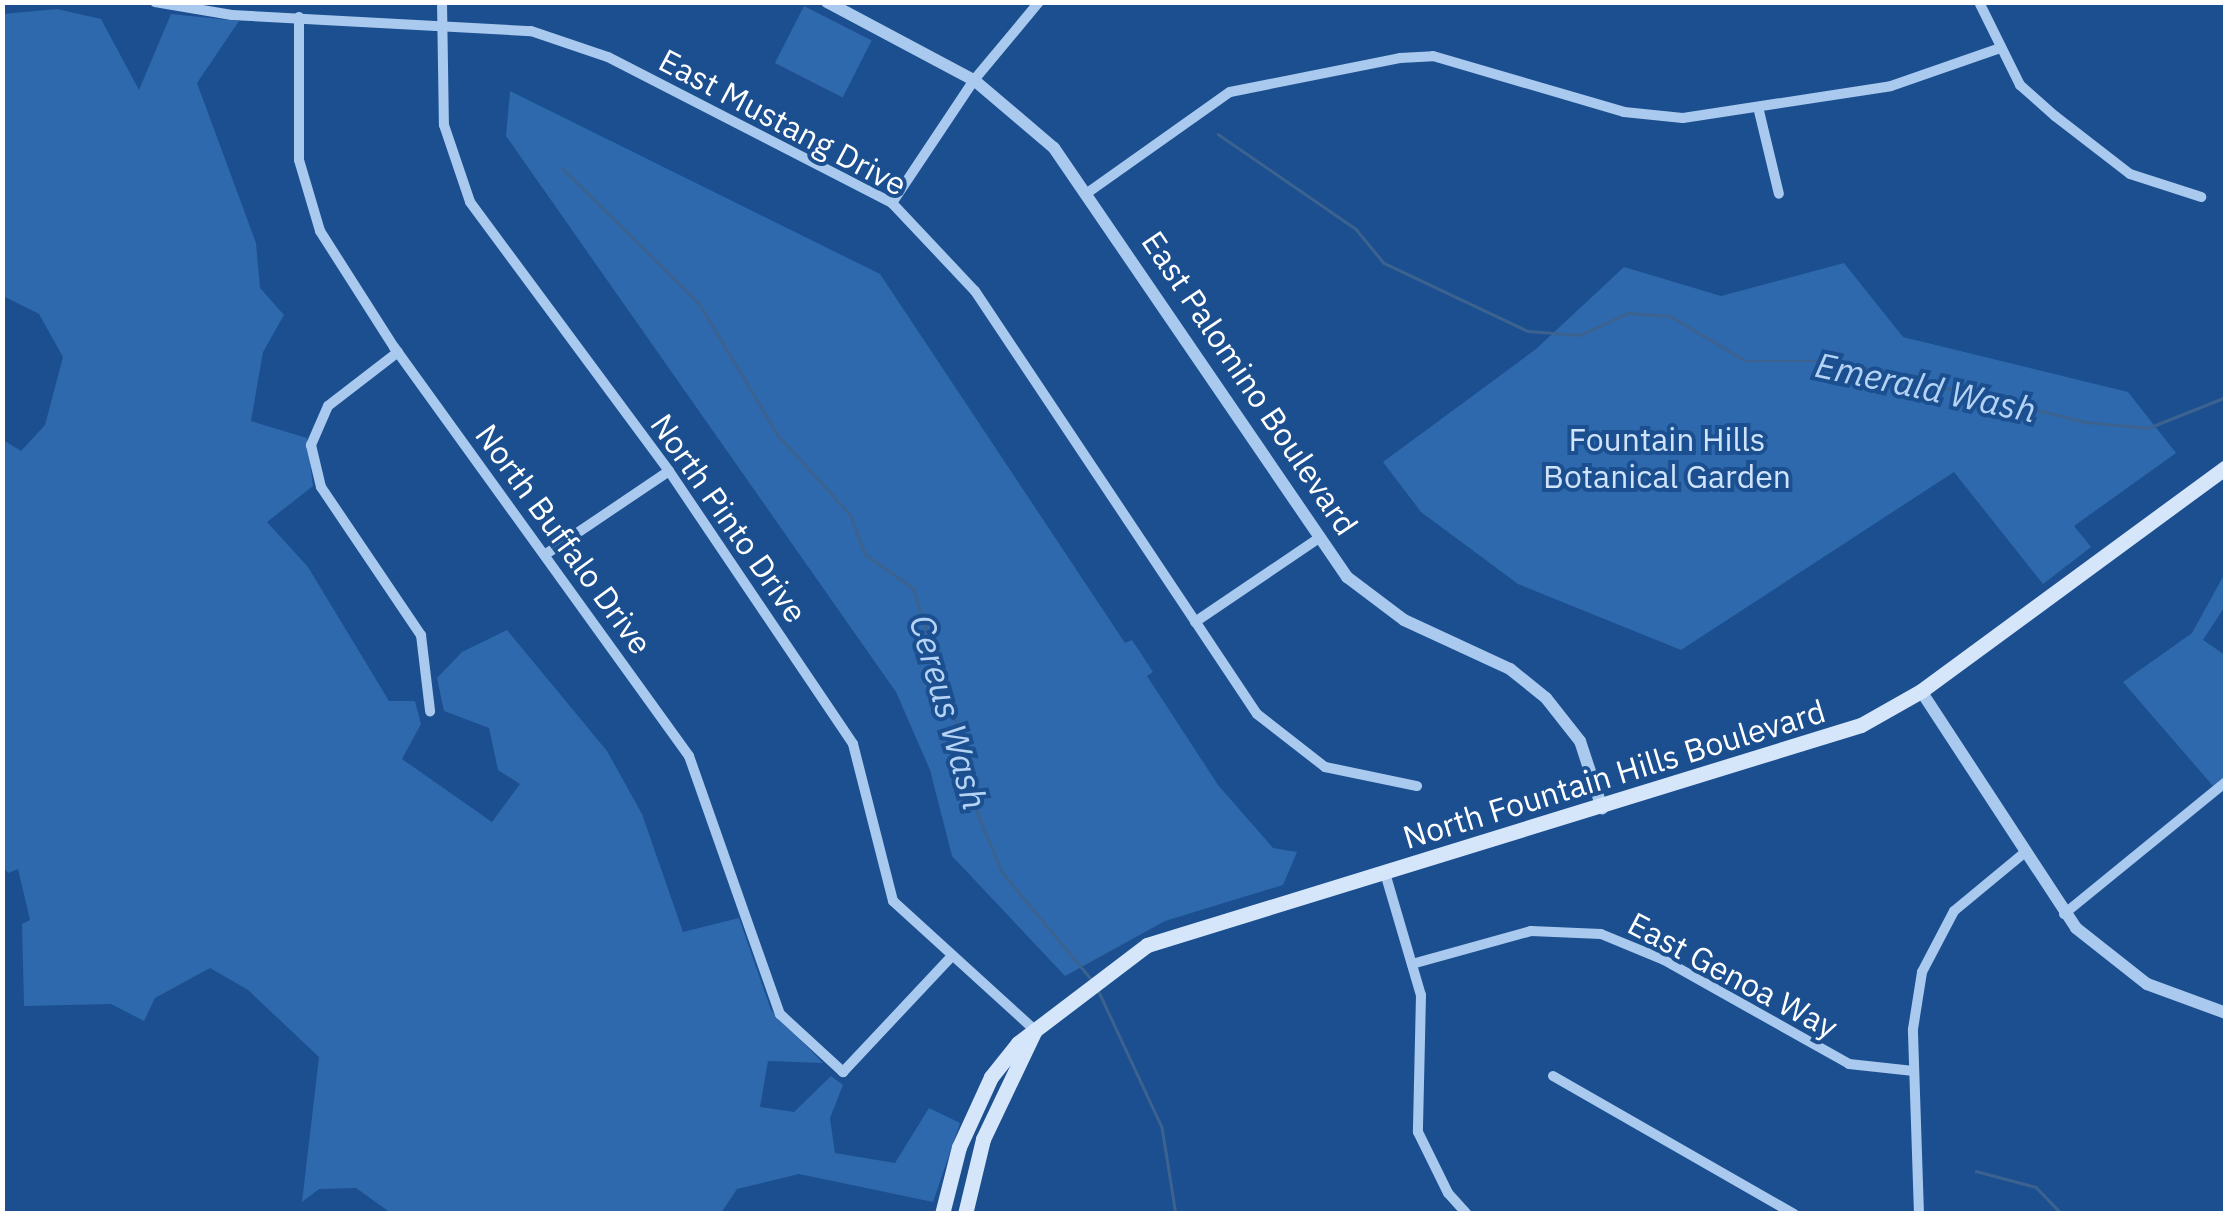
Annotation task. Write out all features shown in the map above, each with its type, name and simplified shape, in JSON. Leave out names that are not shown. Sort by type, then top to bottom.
[{"type":"main road","name":"North Fountain Hills Boulevard","points":[[942,1214],[959,1147],[992,1077],[1035,1030],[1147,945],[1836,736],[1920,691],[2226,467]]},
{"type":"main road","name":"North Fountain Hills Boulevard","points":[[965,1214],[983,1139],[1035,1030]]},
{"type":"street","name":"East Mustang Drive","points":[[154,2],[299,17],[531,30],[582,46],[892,203],[974,291],[1257,714],[1299,752],[1350,776],[1417,786]]},
{"type":"street","name":"North Pinto Drive","points":[[442,2],[439,84],[456,176],[489,232],[669,471],[852,744],[893,901],[949,959],[1035,1030]]},
{"type":"street","name":"East Palomino Boulevard","points":[[827,2],[974,80],[1054,148],[1090,191],[1319,538],[1377,604],[1510,669],[1546,698],[1580,741],[1602,808]]},
{"type":"street","points":[[892,203],[974,80],[1040,2]]},
{"type":"street","points":[[1979,2],[2020,84],[2094,149],[2161,190],[2201,197]]},
{"type":"street","name":"North Buffalo Drive","points":[[299,17],[296,123],[304,186],[332,256],[546,554],[704,784],[780,1014],[843,1072],[949,959]]},
{"type":"street","points":[[1090,191],[1230,92],[1400,58],[1476,66],[1624,112],[1683,118],[1759,111],[1891,86],[2000,48]]},
{"type":"street","points":[[1759,111],[1779,194]]},
{"type":"street","points":[[398,352],[328,406],[311,445],[321,487],[422,635],[430,711]]},
{"type":"street","points":[[546,554],[669,471]]},
{"type":"street","points":[[1196,622],[1319,538]]},
{"type":"street","points":[[1920,691],[2064,914],[2126,971],[2226,1013]]},
{"type":"street","points":[[2064,914],[2226,782]]},
{"type":"street","points":[[1919,1214],[1913,1012],[1933,944],[1970,893],[2023,854]]},
{"type":"street","points":[[1385,873],[1421,995],[1418,1132],[1448,1193],[1467,1214]]},
{"type":"street","name":"East Genoa Way","points":[[1412,964],[1531,931],[1602,934],[1664,960],[1849,1064],[1914,1071]]},
{"type":"street","points":[[1554,1076],[1794,1214]]},
{"type":"green space","points":[[804,6],[872,41],[843,98],[775,63]]},
{"type":"green space","points":[[57,9],[101,19],[139,90],[171,14],[239,21],[197,83],[256,243],[260,288],[284,315],[263,352],[251,421],[307,438],[313,486],[267,522],[308,567],[389,701],[415,701],[421,724],[402,759],[492,822],[520,784],[498,770],[489,728],[444,711],[437,678],[462,652],[507,630],[607,751],[642,814],[683,932],[739,918],[771,1010],[823,1063],[768,1061],[760,1107],[794,1112],[831,1076],[843,1085],[830,1118],[835,1153],[895,1163],[929,1108],[960,1123],[933,1202],[799,1174],[737,1189],[721,1213],[391,1213],[356,1188],[319,1189],[302,1202],[319,1057],[248,990],[210,968],[155,998],[144,1021],[111,1004],[24,1006],[22,924],[30,920],[18,869],[8,873],[3,866],[3,440],[21,451],[45,425],[63,357],[39,314],[3,296],[3,14]]},
{"type":"green space","points":[[510,91],[880,274],[1125,643],[1132,640],[1153,672],[1147,676],[1218,785],[1273,848],[1297,852],[1283,885],[1165,921],[1065,976],[952,856],[930,770],[896,692],[506,136]]},
{"type":"green space","name":"Fountain Hills Botanical Garden","points":[[1844,263],[1903,337],[2128,392],[2176,453],[2074,526],[2091,547],[2043,584],[1954,472],[1681,650],[1518,584],[1421,512],[1383,462],[1536,349],[1624,267],[1721,296]]},
{"type":"green space","points":[[2225,573],[2225,606],[2203,640],[2225,655],[2225,776],[2213,786],[2123,682],[2192,633]]},
{"type":"waterway","name":"Emerald Wash","points":[[1218,134],[1356,229],[1384,263],[1528,331],[1580,335],[1628,313],[1670,316],[1746,361],[1836,361],[2086,422],[2148,428],[2226,397]]},
{"type":"waterway","name":"Cereus Wash","points":[[563,169],[699,303],[778,435],[850,514],[865,554],[913,588],[955,714],[973,802],[1002,872],[1092,980]]},
{"type":"waterway","name":"Cereus Wash","points":[[1099,992],[1162,1127],[1176,1214]]},
{"type":"waterway","points":[[1976,1171],[2036,1187],[2062,1214]]}]
